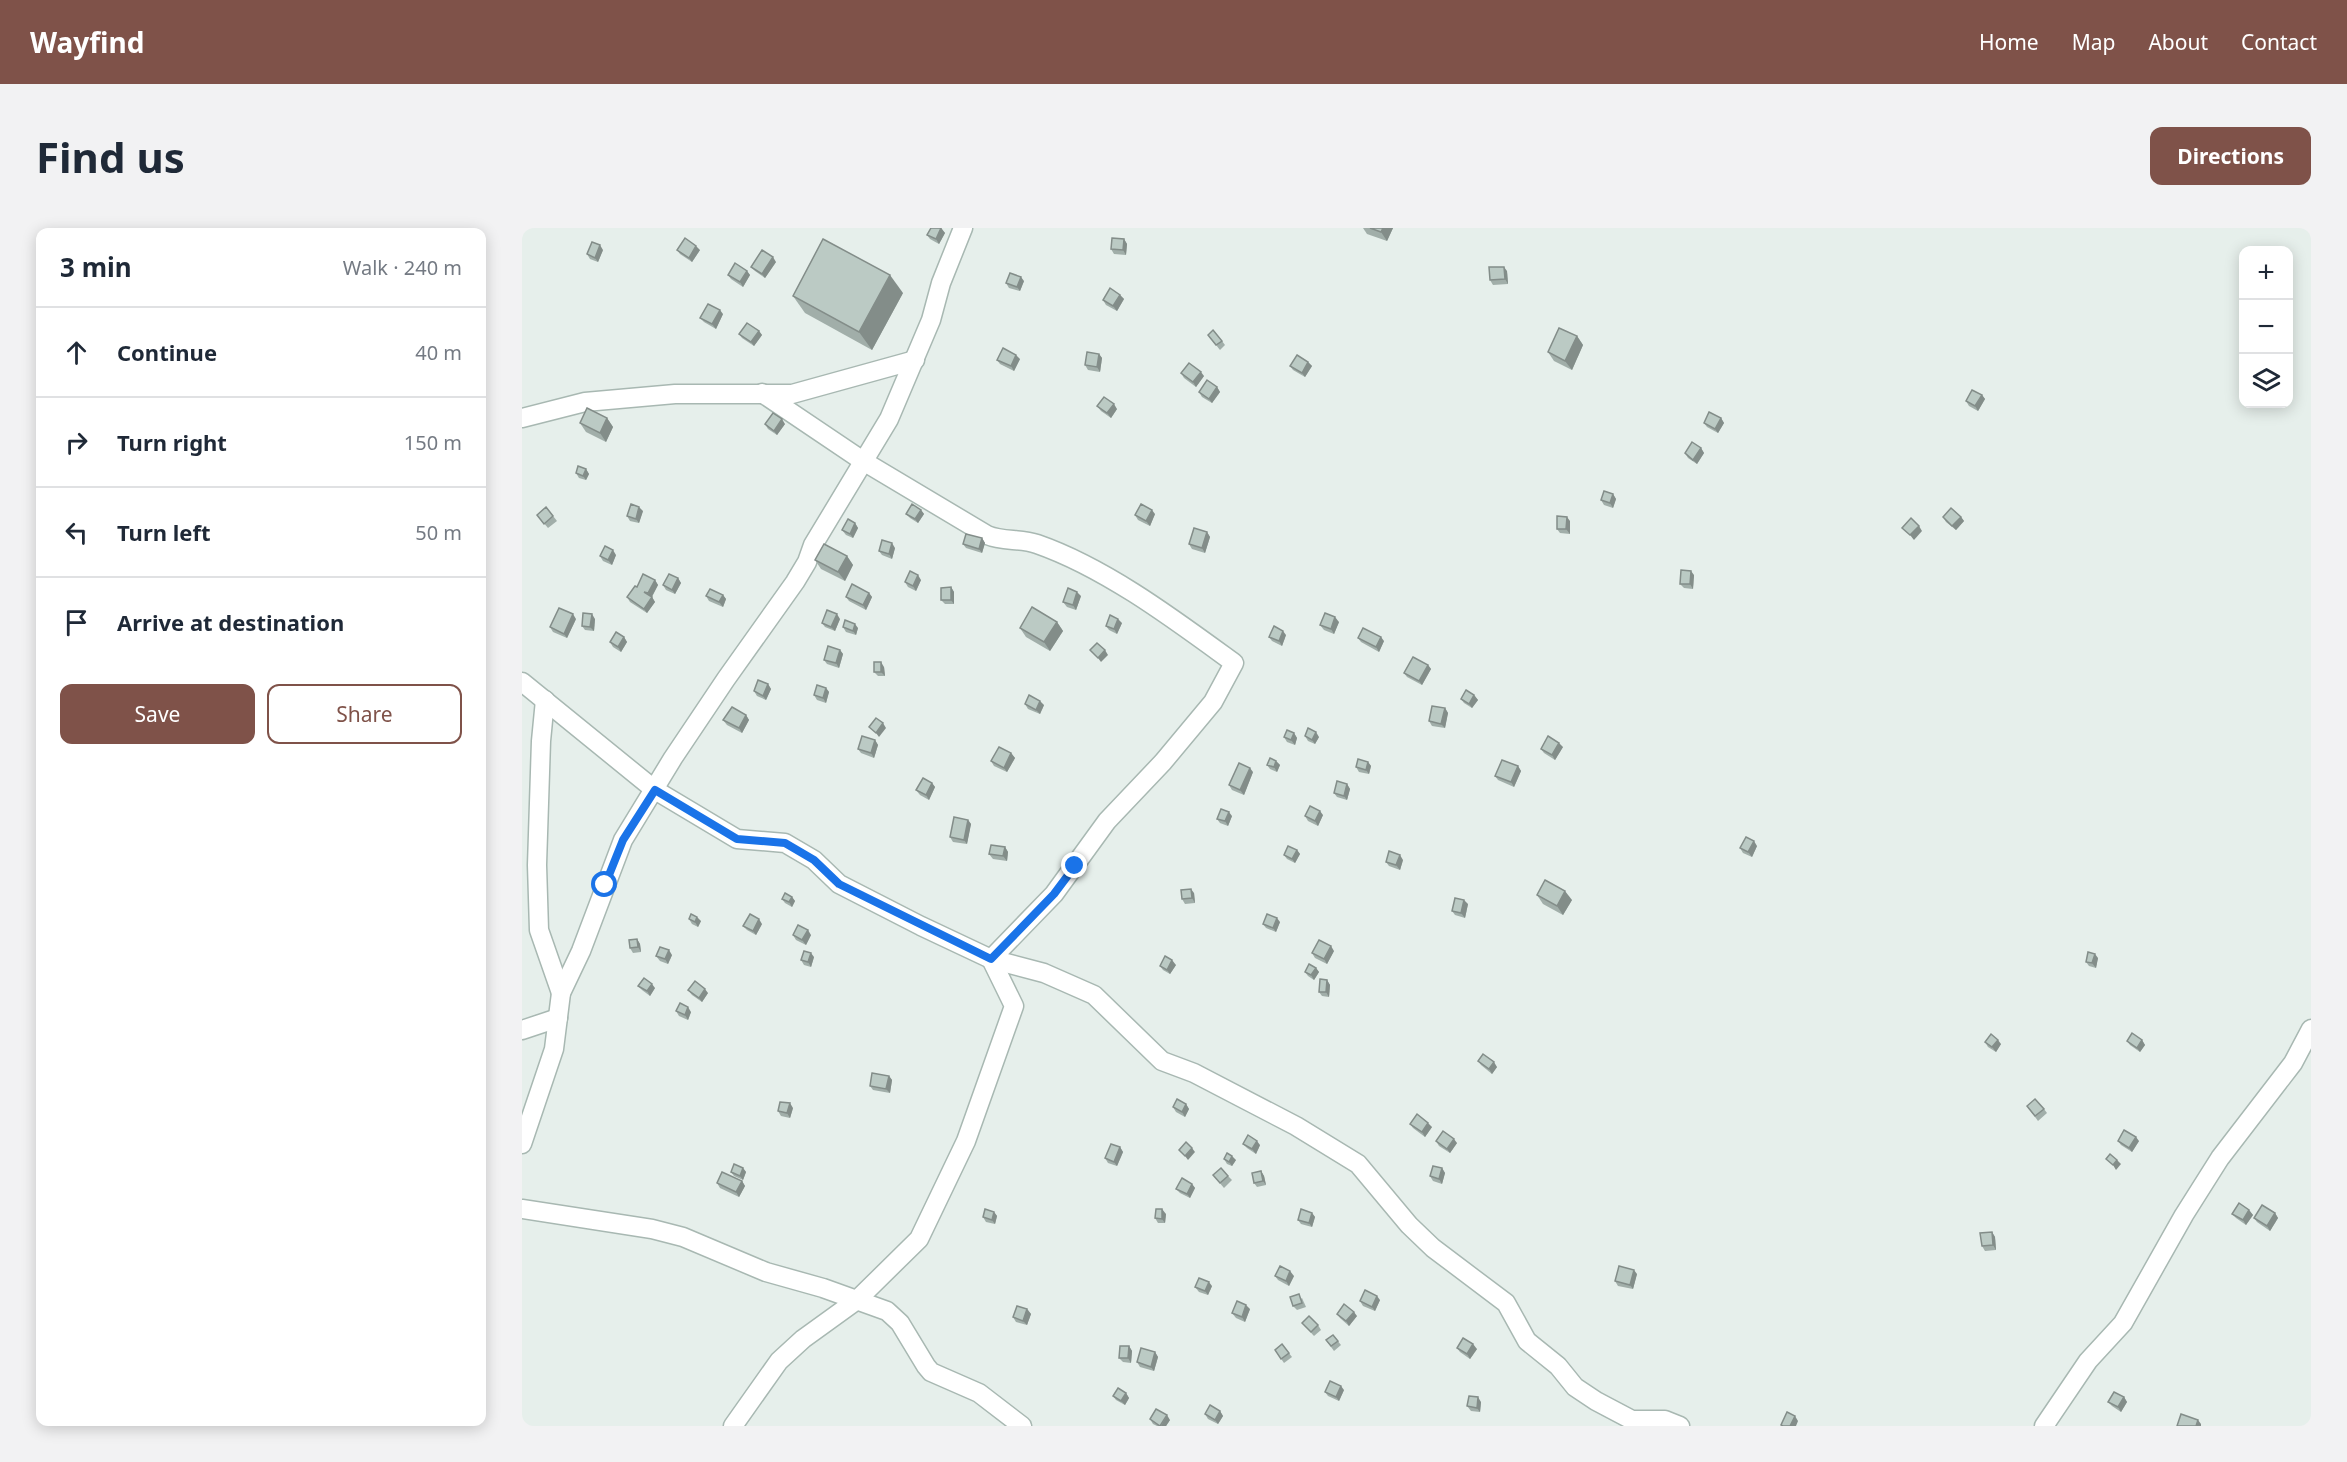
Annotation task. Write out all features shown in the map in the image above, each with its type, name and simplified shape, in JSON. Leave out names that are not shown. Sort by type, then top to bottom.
[{"type":"street","points":[[522,1144],[554,1049],[561,993],[581,951],[623,840],[673,758],[795,582],[807,562],[813,545],[889,419],[931,321],[941,283],[963,228]]},
{"type":"street","points":[[522,418],[585,402],[675,394],[792,394],[915,360]]},
{"type":"street","points":[[762,393],[863,461],[987,535],[997,539],[1035,543],[1100,573],[1192,631],[1234,663],[1213,702],[1163,762],[1107,821],[1054,894],[991,959]]},
{"type":"street","points":[[522,682],[655,790],[737,839],[779,842],[791,846],[814,860],[839,884],[991,959],[1044,973],[1094,995],[1162,1061],[1194,1073],[1244,1098],[1296,1126],[1358,1164],[1409,1225],[1433,1248],[1506,1303],[1527,1341],[1558,1366],[1575,1387],[1632,1420],[1665,1420],[1680,1426]]},
{"type":"street","points":[[545,700],[541,741],[537,865],[539,930],[561,993]]},
{"type":"street","points":[[733,1426],[779,1362],[803,1339],[857,1300],[919,1239],[966,1141],[1014,1006],[991,959]]},
{"type":"street","points":[[522,1030],[558,1018]]},
{"type":"street","points":[[2044,1426],[2088,1361],[2123,1323],[2184,1215],[2220,1158],[2293,1063],[2311,1029]]},
{"type":"street","points":[[522,1209],[652,1229],[683,1237],[766,1272],[887,1311],[900,1323],[931,1372],[979,1393],[1022,1426]]},
{"type":"building","points":[[931,228],[941,228],[936,239],[927,235]]},
{"type":"building","points":[[1370,228],[1383,228],[1381,232]]},
{"type":"building","points":[[685,238],[696,246],[689,258],[677,250]]},
{"type":"building","points":[[1112,238],[1124,239],[1123,250],[1111,249]]},
{"type":"building","points":[[823,239],[890,275],[859,332],[793,296]]},
{"type":"building","points":[[592,242],[600,245],[595,258],[587,254]]},
{"type":"building","points":[[762,250],[773,257],[762,274],[751,267]]},
{"type":"building","points":[[735,263],[747,271],[740,282],[728,275]]},
{"type":"building","points":[[1489,267],[1504,267],[1505,279],[1490,280]]},
{"type":"building","points":[[1010,273],[1021,277],[1017,287],[1006,283]]},
{"type":"building","points":[[1110,288],[1120,295],[1113,306],[1103,300]]},
{"type":"building","points":[[708,304],[720,310],[712,324],[700,318]]},
{"type":"building","points":[[747,323],[759,331],[751,342],[739,334]]},
{"type":"building","points":[[1559,328],[1577,336],[1565,361],[1548,352]]},
{"type":"building","points":[[1213,330],[1222,341],[1216,345],[1208,335]]},
{"type":"building","points":[[1003,348],[1016,355],[1011,366],[997,360]]},
{"type":"building","points":[[1087,352],[1099,354],[1097,367],[1085,365]]},
{"type":"building","points":[[1297,355],[1308,362],[1302,373],[1290,366]]},
{"type":"building","points":[[1189,363],[1201,372],[1193,382],[1181,373]]},
{"type":"building","points":[[1207,380],[1217,387],[1209,399],[1199,392]]},
{"type":"building","points":[[1972,390],[1982,395],[1975,406],[1966,401]]},
{"type":"building","points":[[1104,397],[1114,404],[1107,413],[1097,406]]},
{"type":"building","points":[[587,408],[607,418],[600,433],[580,423]]},
{"type":"building","points":[[1709,412],[1721,418],[1715,429],[1704,423]]},
{"type":"building","points":[[773,413],[782,419],[774,431],[765,424]]},
{"type":"building","points":[[1692,442],[1701,448],[1693,460],[1685,453]]},
{"type":"building","points":[[578,466],[586,469],[583,476],[576,473]]},
{"type":"building","points":[[1604,491],[1613,494],[1610,503],[1601,500]]},
{"type":"building","points":[[631,504],[639,507],[636,519],[627,516]]},
{"type":"building","points":[[912,504],[921,510],[915,519],[906,514]]},
{"type":"building","points":[[1141,504],[1152,510],[1146,521],[1135,515]]},
{"type":"building","points":[[546,507],[553,516],[544,524],[537,515]]},
{"type":"building","points":[[1951,508],[1961,517],[1952,526],[1943,517]]},
{"type":"building","points":[[1557,516],[1567,517],[1566,529],[1557,529]]},
{"type":"building","points":[[1911,518],[1919,526],[1910,535],[1902,528]]},
{"type":"building","points":[[848,519],[855,523],[850,534],[842,530]]},
{"type":"building","points":[[1194,528],[1207,532],[1202,548],[1189,544]]},
{"type":"building","points":[[966,534],[982,538],[979,549],[963,544]]},
{"type":"building","points":[[882,540],[892,543],[889,554],[879,551]]},
{"type":"building","points":[[824,544],[847,556],[838,572],[815,560]]},
{"type":"building","points":[[605,546],[613,550],[608,560],[600,556]]},
{"type":"building","points":[[1681,570],[1691,571],[1690,584],[1680,584]]},
{"type":"building","points":[[910,571],[918,575],[913,586],[905,582]]},
{"type":"building","points":[[643,574],[655,580],[648,593],[644,592],[652,597],[644,609],[627,597],[635,586],[637,587]]},
{"type":"building","points":[[669,574],[678,578],[672,590],[663,585]]},
{"type":"building","points":[[852,584],[869,593],[863,605],[846,597]]},
{"type":"building","points":[[951,587],[951,600],[941,600],[941,588]]},
{"type":"building","points":[[1068,588],[1077,592],[1073,605],[1063,602]]},
{"type":"building","points":[[710,589],[723,595],[719,602],[706,596]]},
{"type":"building","points":[[1032,607],[1057,622],[1044,642],[1020,628]]},
{"type":"building","points":[[559,608],[573,614],[564,634],[550,627]]},
{"type":"building","points":[[827,610],[837,614],[831,627],[822,623]]},
{"type":"building","points":[[583,613],[592,614],[590,627],[582,626]]},
{"type":"building","points":[[1325,613],[1335,617],[1331,629],[1320,625]]},
{"type":"building","points":[[1110,615],[1118,619],[1114,629],[1106,626]]},
{"type":"building","points":[[845,620],[855,624],[853,631],[843,627]]},
{"type":"building","points":[[1274,626],[1283,631],[1279,641],[1269,637]]},
{"type":"building","points":[[1363,628],[1381,637],[1376,647],[1358,638]]},
{"type":"building","points":[[616,632],[624,637],[618,647],[610,642]]},
{"type":"building","points":[[1097,643],[1105,650],[1098,658],[1090,650]]},
{"type":"building","points":[[828,646],[840,650],[836,663],[824,660]]},
{"type":"building","points":[[1413,657],[1428,665],[1419,681],[1404,673]]},
{"type":"building","points":[[874,662],[881,662],[881,672],[874,672]]},
{"type":"building","points":[[758,680],[768,684],[763,696],[754,691]]},
{"type":"building","points":[[817,685],[826,688],[823,698],[814,695]]},
{"type":"building","points":[[1466,690],[1474,695],[1469,704],[1461,699]]},
{"type":"building","points":[[1029,695],[1040,701],[1036,710],[1025,704]]},
{"type":"building","points":[[1432,706],[1445,708],[1441,724],[1429,721]]},
{"type":"building","points":[[732,707],[746,715],[739,728],[723,720]]},
{"type":"building","points":[[876,718],[883,723],[876,733],[869,727]]},
{"type":"building","points":[[1308,728],[1316,732],[1312,740],[1305,736]]},
{"type":"building","points":[[1287,730],[1294,733],[1291,740],[1284,737]]},
{"type":"building","points":[[862,736],[875,740],[871,753],[858,749]]},
{"type":"building","points":[[1548,736],[1559,743],[1552,755],[1541,749]]},
{"type":"building","points":[[999,747],[1011,753],[1004,768],[991,761]]},
{"type":"building","points":[[1270,758],[1276,761],[1274,767],[1267,765]]},
{"type":"building","points":[[1358,759],[1368,762],[1366,770],[1356,767]]},
{"type":"building","points":[[1502,760],[1518,766],[1511,782],[1495,776]]},
{"type":"building","points":[[1239,763],[1250,768],[1240,790],[1229,785]]},
{"type":"building","points":[[923,778],[932,783],[926,795],[916,790]]},
{"type":"building","points":[[1337,781],[1347,784],[1344,796],[1334,793]]},
{"type":"building","points":[[1310,806],[1320,811],[1315,821],[1305,816]]},
{"type":"building","points":[[1221,809],[1229,812],[1225,821],[1217,819]]},
{"type":"building","points":[[954,817],[968,820],[964,840],[950,837]]},
{"type":"building","points":[[1746,837],[1754,841],[1748,852],[1740,848]]},
{"type":"building","points":[[991,845],[1005,847],[1003,856],[989,854]]},
{"type":"building","points":[[1288,846],[1297,850],[1292,859],[1284,855]]},
{"type":"building","points":[[1389,851],[1400,855],[1396,865],[1386,862]]},
{"type":"building","points":[[1545,880],[1565,891],[1557,906],[1537,895]]},
{"type":"building","points":[[1191,889],[1192,898],[1182,899],[1181,890]]},
{"type":"building","points":[[785,893],[792,897],[789,902],[782,899]]},
{"type":"building","points":[[1455,898],[1464,900],[1461,913],[1452,911]]},
{"type":"building","points":[[691,914],[697,917],[695,922],[689,919]]},
{"type":"building","points":[[750,914],[759,919],[753,931],[743,926]]},
{"type":"building","points":[[1267,914],[1277,918],[1273,928],[1263,924]]},
{"type":"building","points":[[798,925],[808,930],[802,940],[793,935]]},
{"type":"building","points":[[637,939],[638,947],[630,948],[629,940]]},
{"type":"building","points":[[1319,940],[1331,946],[1324,959],[1312,953]]},
{"type":"building","points":[[660,947],[669,950],[665,959],[656,956]]},
{"type":"building","points":[[804,951],[811,953],[808,962],[801,960]]},
{"type":"building","points":[[2088,952],[2095,954],[2092,963],[2086,962]]},
{"type":"building","points":[[1165,956],[1172,960],[1167,970],[1160,966]]},
{"type":"building","points":[[1309,964],[1316,968],[1311,975],[1305,972]]},
{"type":"building","points":[[644,978],[652,984],[647,991],[638,986]]},
{"type":"building","points":[[1320,979],[1327,980],[1326,992],[1319,992]]},
{"type":"building","points":[[695,981],[705,989],[699,998],[688,990]]},
{"type":"building","points":[[680,1003],[688,1007],[685,1015],[676,1011]]},
{"type":"building","points":[[2132,1033],[2142,1040],[2137,1048],[2127,1041]]},
{"type":"building","points":[[1991,1034],[1998,1040],[1992,1047],[1985,1042]]},
{"type":"building","points":[[1483,1054],[1494,1062],[1489,1069],[1478,1061]]},
{"type":"building","points":[[872,1073],[889,1076],[886,1089],[870,1086]]},
{"type":"building","points":[[1177,1099],[1186,1104],[1182,1112],[1173,1107]]},
{"type":"building","points":[[2035,1099],[2044,1109],[2035,1116],[2027,1106]]},
{"type":"building","points":[[780,1102],[790,1103],[787,1113],[778,1111]]},
{"type":"building","points":[[1417,1114],[1428,1123],[1422,1132],[1410,1124]]},
{"type":"building","points":[[2124,1130],[2136,1137],[2129,1148],[2118,1141]]},
{"type":"building","points":[[1443,1131],[1454,1139],[1447,1149],[1436,1141]]},
{"type":"building","points":[[1248,1135],[1257,1141],[1252,1149],[1243,1144]]},
{"type":"building","points":[[1186,1142],[1192,1148],[1185,1156],[1179,1150]]},
{"type":"building","points":[[1111,1144],[1120,1147],[1114,1162],[1105,1158]]},
{"type":"building","points":[[1227,1153],[1232,1156],[1229,1162],[1224,1159]]},
{"type":"building","points":[[2110,1154],[2117,1160],[2113,1165],[2106,1159]]},
{"type":"building","points":[[734,1164],[743,1168],[740,1176],[731,1172]]},
{"type":"building","points":[[1433,1166],[1442,1168],[1439,1179],[1430,1176]]},
{"type":"building","points":[[1221,1168],[1228,1176],[1220,1183],[1213,1175]]},
{"type":"building","points":[[1261,1171],[1263,1181],[1254,1183],[1252,1173]]},
{"type":"building","points":[[722,1172],[742,1181],[736,1192],[717,1183]]},
{"type":"building","points":[[1182,1178],[1192,1184],[1187,1194],[1176,1189]]},
{"type":"building","points":[[2239,1203],[2249,1210],[2243,1220],[2232,1214]]},
{"type":"building","points":[[2262,1205],[2275,1213],[2267,1226],[2254,1218]]},
{"type":"building","points":[[985,1209],[994,1212],[992,1220],[983,1217]]},
{"type":"building","points":[[1156,1209],[1162,1209],[1162,1219],[1155,1218]]},
{"type":"building","points":[[1301,1209],[1312,1213],[1309,1223],[1298,1220]]},
{"type":"building","points":[[1992,1232],[1993,1245],[1982,1246],[1980,1233]]},
{"type":"building","points":[[1280,1266],[1290,1271],[1286,1281],[1275,1276]]},
{"type":"building","points":[[1619,1266],[1634,1270],[1630,1285],[1615,1281]]},
{"type":"building","points":[[1199,1278],[1209,1282],[1205,1291],[1195,1287]]},
{"type":"building","points":[[1365,1290],[1377,1296],[1372,1307],[1360,1301]]},
{"type":"building","points":[[1299,1294],[1302,1303],[1293,1306],[1290,1297]]},
{"type":"building","points":[[1237,1301],[1246,1305],[1242,1317],[1232,1313]]},
{"type":"building","points":[[1344,1304],[1354,1312],[1346,1321],[1337,1314]]},
{"type":"building","points":[[1017,1306],[1027,1309],[1023,1321],[1013,1317]]},
{"type":"building","points":[[1309,1316],[1318,1325],[1311,1332],[1302,1323]]},
{"type":"building","points":[[1333,1335],[1338,1341],[1331,1346],[1326,1340]]},
{"type":"building","points":[[1463,1338],[1473,1344],[1467,1354],[1457,1348]]},
{"type":"building","points":[[1282,1344],[1289,1353],[1281,1359],[1275,1350]]},
{"type":"building","points":[[1120,1346],[1129,1346],[1128,1358],[1119,1358]]},
{"type":"building","points":[[1141,1348],[1155,1352],[1151,1367],[1137,1362]]},
{"type":"building","points":[[1330,1381],[1341,1386],[1336,1397],[1325,1392]]},
{"type":"building","points":[[1118,1388],[1126,1393],[1121,1401],[1113,1396]]},
{"type":"building","points":[[2114,1392],[2124,1397],[2118,1407],[2108,1402]]},
{"type":"building","points":[[1469,1396],[1478,1397],[1477,1408],[1467,1406]]},
{"type":"building","points":[[1210,1405],[1220,1411],[1215,1420],[1205,1414]]},
{"type":"building","points":[[1156,1409],[1167,1415],[1160,1426],[1150,1419]]},
{"type":"building","points":[[1787,1412],[1795,1416],[1790,1426],[1783,1426],[1781,1425]]},
{"type":"building","points":[[2181,1414],[2198,1420],[2196,1426],[2177,1426]]},
{"type":"route","points":[[605,885],[623,840],[655,790],[737,839],[779,842],[797,849],[814,860],[839,884],[853,892],[991,959],[1022,930],[1075,866]]}]
